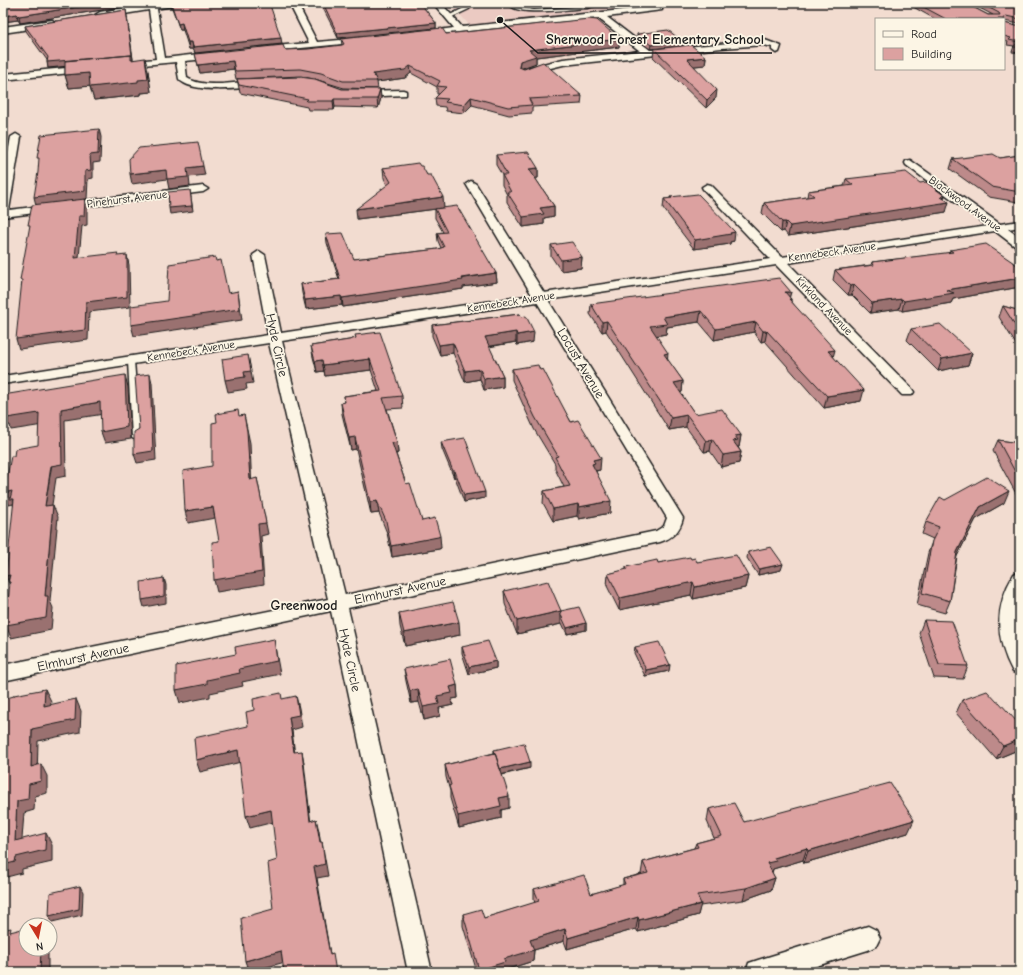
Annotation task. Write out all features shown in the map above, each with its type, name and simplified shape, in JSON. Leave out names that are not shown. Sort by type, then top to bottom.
[{"type":"street","points":[[91,16],[152,5],[173,3]]},
{"type":"street","points":[[293,3],[314,45]]},
{"type":"street","points":[[437,3],[460,30]]},
{"type":"street","points":[[152,5],[161,61]]},
{"type":"street","points":[[414,35],[600,16],[659,8]]},
{"type":"street","points":[[600,16],[648,53]]},
{"type":"street","points":[[3,31],[61,21]]},
{"type":"street","points":[[251,52],[376,39]]},
{"type":"street","points":[[523,72],[545,65],[648,53],[765,42],[777,46],[776,50]]},
{"type":"street","points":[[114,66],[228,54]]},
{"type":"street","points":[[180,59],[182,79],[189,84],[202,85],[271,82]]},
{"type":"street","points":[[3,77],[98,67]]},
{"type":"street","points":[[348,93],[403,93]]},
{"type":"street","points":[[3,210],[16,137]]},
{"type":"street","name":"Blackwood Avenue","points":[[910,163],[1020,244]]},
{"type":"street","name":"Locust Avenue","points":[[471,184],[675,518],[674,526],[668,533],[656,537]]},
{"type":"street","name":"Kirkland Avenue","points":[[707,187],[907,392]]},
{"type":"street","name":"Pinehurst Avenue","points":[[3,214],[203,189]]},
{"type":"street","name":"Kennebeck Avenue","points":[[3,380],[1020,224]]},
{"type":"street","name":"Hyde Circle","points":[[259,255],[275,339],[338,603],[420,972]]},
{"type":"street","name":"Elmhurst Avenue","points":[[3,674],[656,537]]},
{"type":"street","points":[[1020,578],[1016,585],[1006,627],[1011,648],[1020,667]]},
{"type":"street","points":[[758,972],[868,938]]},
{"type":"lane","points":[[449,18],[468,8],[469,6],[467,3]]},
{"type":"lane","points":[[522,3],[513,6],[515,8],[533,11],[587,7],[593,6],[594,3]]},
{"type":"lane","points":[[526,3],[545,21]]},
{"type":"lane","points":[[131,361],[136,438]]},
{"type":"shaded area","points":[[450,3],[655,3],[659,6],[470,26]]},
{"type":"building","points":[[3,3],[104,3],[19,16],[17,14],[3,16]]},
{"type":"building","points":[[171,3],[267,3],[270,5],[281,38],[193,47],[192,42],[188,42],[182,23],[178,24]]},
{"type":"building","points":[[322,3],[420,3],[436,23],[337,33]]},
{"type":"building","points":[[916,3],[965,3],[988,15],[1000,15],[999,13],[980,3],[1020,3],[1020,19],[1006,16],[1004,18],[944,18]]},
{"type":"building","points":[[126,10],[132,55],[47,62],[48,57],[25,26]]},
{"type":"building","points":[[589,19],[597,20],[619,39],[529,50],[536,56],[520,61],[519,67],[524,69],[543,62],[582,96],[529,99],[532,105],[508,107],[471,97],[464,105],[445,102],[448,99],[435,98],[446,87],[437,86],[440,81],[410,66],[405,70],[373,74],[377,81],[343,81],[321,73],[300,69],[235,71],[233,61],[198,65],[195,54],[283,45],[285,50],[308,49],[342,45],[344,44],[341,39],[442,28],[446,34]]},
{"type":"building","points":[[1005,23],[1020,27],[1020,47],[1013,47],[1019,42],[1009,40],[1011,38],[1005,36]]},
{"type":"building","points":[[668,30],[683,42],[651,45],[637,34]]},
{"type":"building","points":[[691,45],[706,57],[687,59],[717,90],[707,100],[654,49]]},
{"type":"building","points":[[131,55],[131,60],[145,58],[148,79],[138,80],[138,82],[90,87],[89,73],[65,75],[65,61]]},
{"type":"building","points":[[300,77],[315,79],[342,89],[380,89],[377,99],[334,99],[333,101],[306,101],[308,99],[239,85],[237,79]]},
{"type":"building","points":[[99,129],[98,154],[90,155],[91,170],[85,171],[85,191],[34,197],[38,172],[39,158],[37,158],[41,135]]},
{"type":"building","points":[[198,142],[203,166],[187,168],[188,177],[167,179],[166,170],[130,174],[129,159],[139,148]]},
{"type":"building","points":[[528,152],[538,168],[529,169],[554,206],[540,208],[544,214],[523,217],[507,192],[511,192],[502,175],[507,175],[496,155]]},
{"type":"building","points":[[993,154],[1000,158],[1020,155],[1020,192],[992,187],[953,159]]},
{"type":"building","points":[[418,163],[422,166],[427,175],[431,175],[443,197],[356,209],[391,182],[383,168]]},
{"type":"building","points":[[906,172],[920,183],[926,182],[945,196],[941,197],[949,202],[790,226],[786,222],[782,222],[764,203],[814,196],[808,191],[853,185],[846,179]]},
{"type":"building","points":[[190,190],[192,206],[169,208],[168,192]]},
{"type":"building","points":[[698,194],[735,232],[695,240],[664,199]]},
{"type":"building","points":[[85,199],[84,216],[79,216],[75,258],[118,253],[117,256],[127,255],[127,297],[86,302],[85,330],[16,339],[22,280],[20,280],[32,205]]},
{"type":"building","points":[[457,206],[496,273],[462,278],[463,280],[342,298],[341,296],[305,300],[301,284],[340,279],[326,234],[343,233],[354,259],[438,249],[444,247],[437,233],[447,232],[435,209]]},
{"type":"building","points":[[572,242],[582,257],[561,260],[551,245]]},
{"type":"building","points":[[986,244],[1020,267],[1020,278],[946,290],[954,293],[904,301],[902,299],[872,303],[854,285],[850,286],[835,270],[874,265],[872,262],[953,252],[950,250]]},
{"type":"building","points":[[215,257],[216,261],[221,260],[228,293],[238,291],[240,309],[131,325],[131,306],[167,301],[169,264]]},
{"type":"building","points":[[779,278],[791,292],[785,292],[791,299],[789,299],[835,350],[828,351],[864,390],[827,396],[767,331],[763,331],[756,322],[716,329],[701,311],[663,317],[667,324],[650,326],[668,353],[664,354],[683,381],[674,383],[695,414],[722,409],[741,435],[735,436],[738,440],[733,441],[741,452],[723,455],[712,439],[706,441],[687,415],[671,418],[607,321],[602,322],[591,304]]},
{"type":"building","points":[[1003,306],[1020,311],[1020,333]]},
{"type":"building","points":[[520,314],[521,317],[526,316],[534,332],[517,335],[516,332],[485,337],[503,376],[484,379],[480,369],[465,371],[453,343],[439,345],[432,325]]},
{"type":"building","points":[[940,324],[972,353],[942,359],[911,329]]},
{"type":"building","points":[[380,332],[402,396],[383,398],[397,442],[392,443],[406,484],[410,483],[422,521],[435,518],[440,536],[391,546],[386,521],[377,501],[370,502],[355,437],[349,438],[341,403],[345,402],[344,396],[381,391],[370,359],[323,365],[322,360],[315,361],[311,346],[349,340],[356,338],[355,335]]},
{"type":"building","points":[[248,355],[251,371],[244,372],[245,377],[225,380],[222,359]]},
{"type":"building","points":[[538,365],[540,370],[543,369],[571,422],[578,420],[601,458],[593,460],[595,463],[592,464],[611,501],[579,507],[578,504],[553,509],[544,491],[570,486],[555,457],[558,456],[535,417],[512,369]]},
{"type":"building","points":[[150,374],[153,451],[134,454],[134,432],[139,429],[135,376]]},
{"type":"building","points":[[125,375],[127,427],[101,432],[100,402],[61,409],[62,464],[51,466],[45,506],[53,505],[45,596],[48,596],[46,618],[6,625],[10,582],[8,582],[10,575],[6,576],[14,499],[10,499],[12,491],[4,493],[11,456],[14,456],[15,449],[38,445],[39,413],[7,418],[8,413],[3,414],[3,395]]},
{"type":"building","points":[[238,410],[239,416],[244,415],[247,431],[250,480],[257,478],[266,523],[258,524],[262,572],[214,580],[212,542],[219,541],[213,507],[185,511],[183,471],[212,466],[212,423],[217,422],[216,414]]},
{"type":"building","points":[[465,438],[485,492],[464,495],[455,471],[453,471],[441,442]]},
{"type":"building","points":[[998,440],[1020,443],[1020,481]]},
{"type":"building","points":[[987,477],[1009,491],[980,507],[957,552],[950,601],[922,593],[932,541],[939,527],[926,522],[940,497],[945,500]]},
{"type":"building","points":[[771,547],[783,564],[759,569],[748,552]]},
{"type":"building","points":[[736,555],[748,576],[695,587],[693,582],[620,598],[608,574],[627,569],[626,567],[657,560],[658,563],[690,557],[691,559],[695,558],[697,562]]},
{"type":"building","points":[[164,578],[164,596],[142,600],[141,582]]},
{"type":"building","points":[[548,581],[561,611],[517,621],[504,591]]},
{"type":"building","points":[[453,602],[459,622],[404,633],[399,613]]},
{"type":"building","points":[[579,607],[586,623],[567,628],[561,615],[561,611]]},
{"type":"building","points":[[924,620],[952,621],[968,666],[939,665]]},
{"type":"building","points":[[274,639],[277,661],[239,669],[240,673],[207,680],[207,684],[176,690],[176,666],[236,654],[235,647]]},
{"type":"building","points":[[488,641],[496,661],[469,667],[462,647]]},
{"type":"building","points":[[659,642],[670,665],[646,670],[635,647]]},
{"type":"building","points":[[450,659],[457,685],[450,687],[452,693],[437,696],[439,704],[423,707],[418,689],[410,691],[404,669]]},
{"type":"building","points":[[45,689],[44,706],[76,699],[75,720],[32,729],[31,767],[41,764],[41,781],[29,784],[28,799],[17,801],[15,841],[46,833],[45,850],[16,857],[15,862],[3,865],[3,699],[14,695]]},
{"type":"building","points":[[987,691],[1018,723],[1016,723],[1020,728],[1020,739],[1003,746],[962,700]]},
{"type":"building","points":[[281,693],[282,699],[296,696],[299,715],[289,717],[294,752],[302,751],[310,821],[316,819],[320,842],[322,842],[325,864],[314,867],[330,955],[333,954],[336,972],[284,972],[281,951],[245,961],[241,918],[273,909],[268,863],[277,860],[271,810],[246,816],[238,750],[196,760],[194,738],[248,726],[246,712],[254,710],[253,699]]},
{"type":"building","points":[[524,743],[530,762],[500,769],[494,750]]},
{"type":"building","points":[[495,753],[509,796],[499,798],[501,806],[458,816],[449,786],[451,785],[445,765]]},
{"type":"building","points":[[890,783],[914,820],[808,851],[807,848],[774,858],[776,861],[767,863],[775,878],[746,888],[697,895],[701,904],[639,920],[638,917],[568,938],[565,929],[530,940],[534,950],[504,959],[505,962],[479,970],[463,914],[481,909],[484,918],[539,901],[534,889],[584,875],[591,894],[625,884],[623,879],[648,873],[643,862],[698,847],[696,843],[722,836],[709,809],[734,803],[744,822]]},
{"type":"building","points":[[80,886],[79,909],[49,916],[50,893]]},
{"type":"building","points":[[11,928],[10,932],[18,930],[18,957],[41,957],[40,972],[3,972],[3,930]]},
{"type":"place","name":"Sherwood Forest Elementary School","points":[[500,20]]},
{"type":"district","name":"Greenwood","points":[[304,605]]}]
